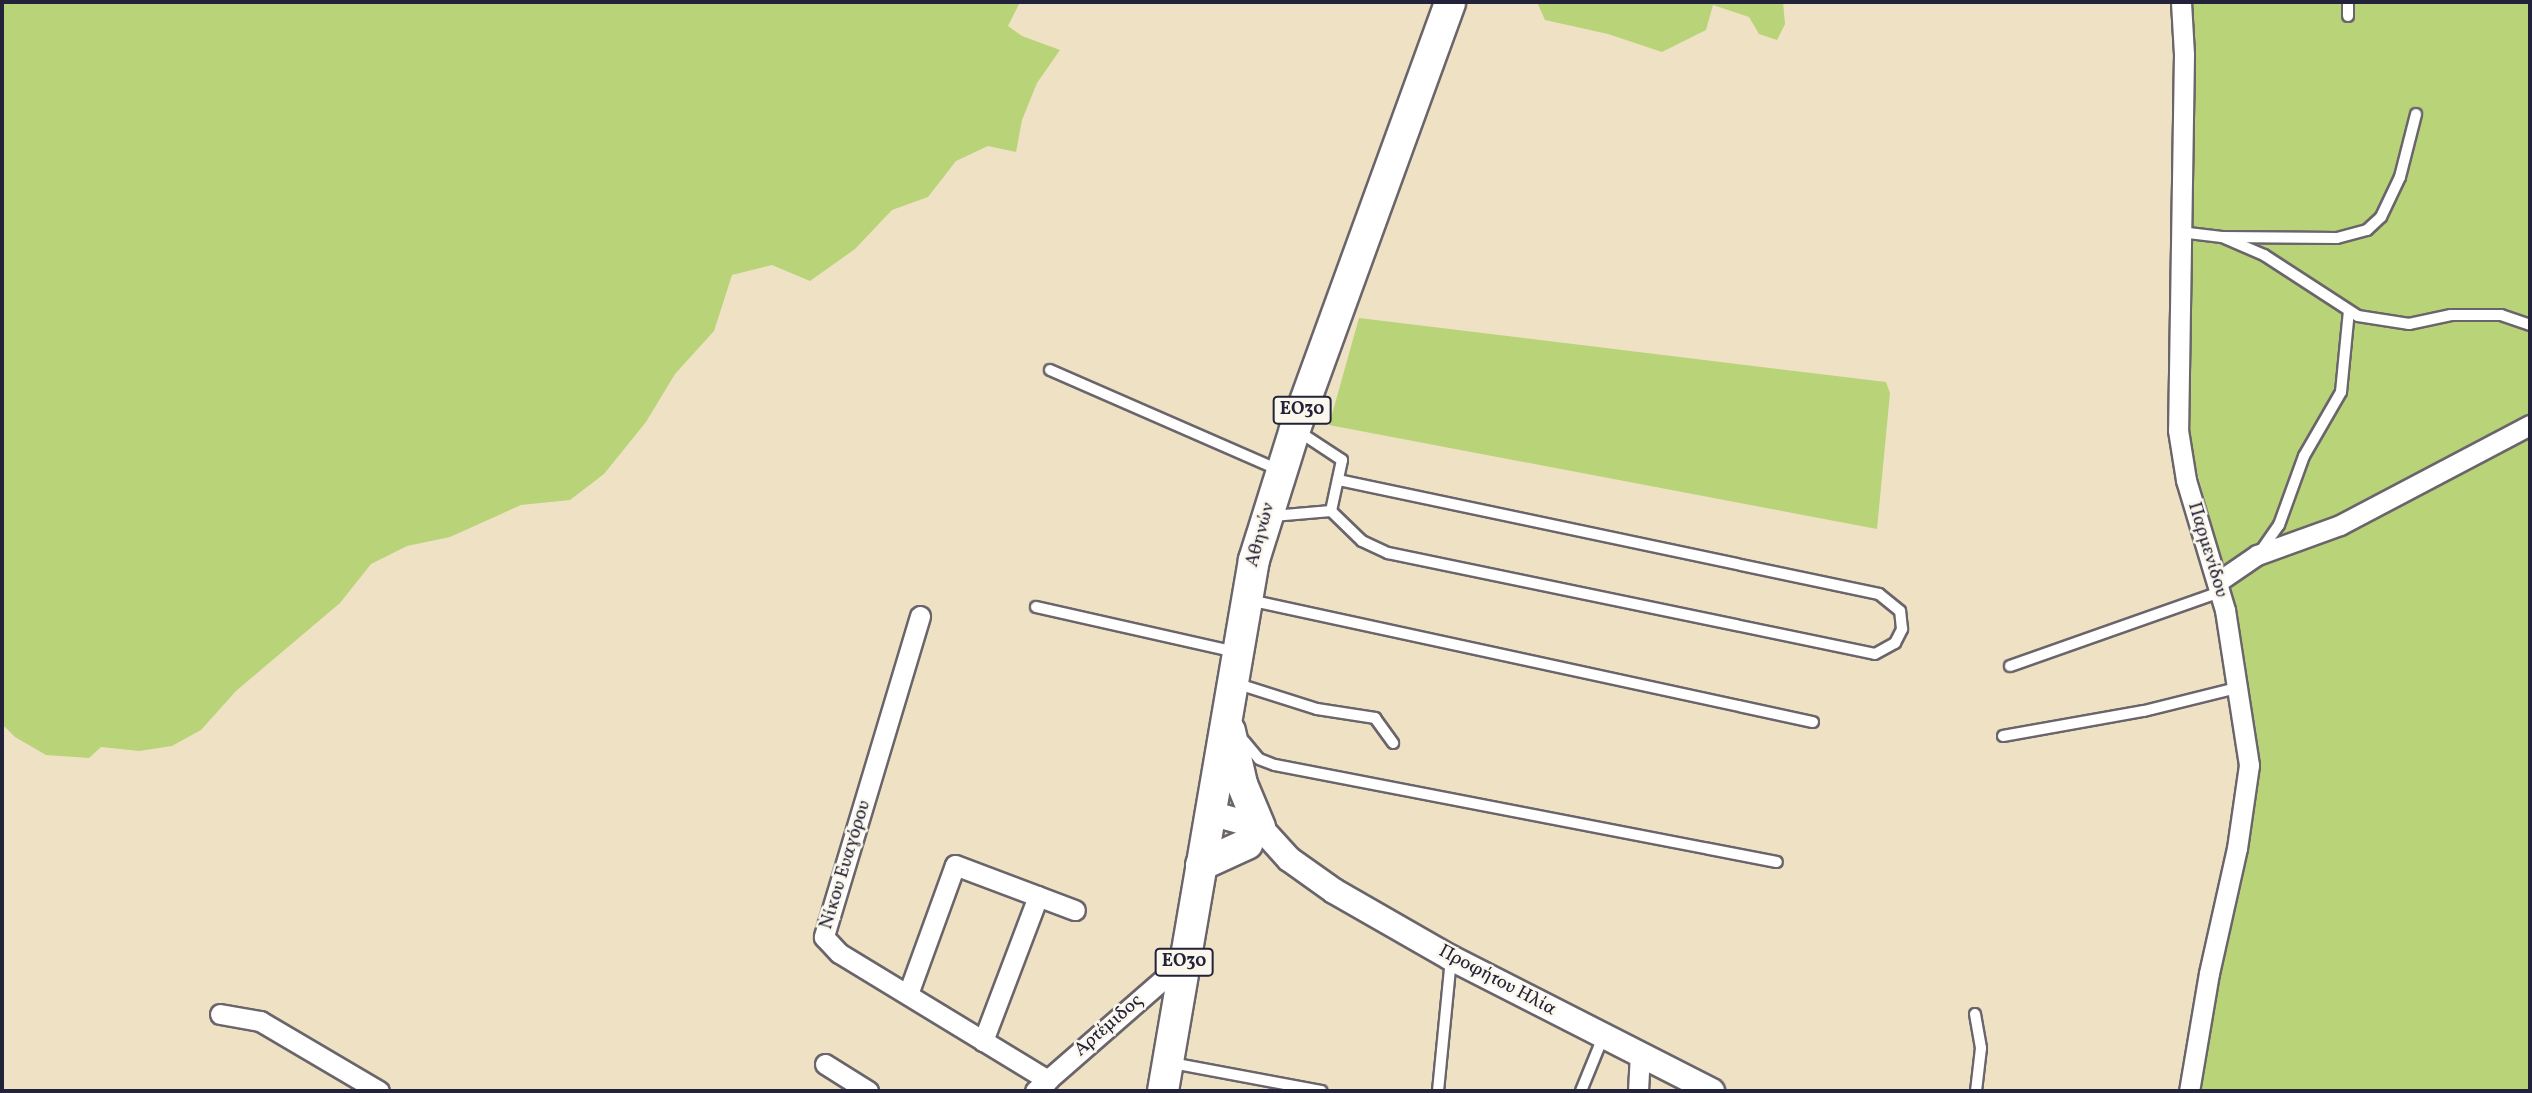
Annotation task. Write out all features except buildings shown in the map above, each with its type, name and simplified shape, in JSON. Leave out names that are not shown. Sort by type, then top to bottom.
[{"type":"main road","name":"Αθηνών","points":[[1165,1077],[1245,600],[1266,517],[1280,470],[1450,2]]},
{"type":"main road","points":[[1201,865],[1253,836],[1227,715]]},
{"type":"street","name":"Παρμενίδου","points":[[2181,2],[2184,54],[2180,232],[2181,456],[2220,586],[2249,765],[2189,1091]]},
{"type":"street","points":[[2220,586],[2257,555],[2340,525],[2530,425]]},
{"type":"street","name":"Νίκου Ευαγόρου","points":[[920,617],[823,934],[832,948],[983,1041],[1042,1086]]},
{"type":"street","points":[[1209,823],[1253,836]]},
{"type":"street","name":"Προφήτου Ηλία","points":[[1253,836],[1451,958],[1712,1091]]},
{"type":"street","points":[[908,993],[955,865],[1075,909]]},
{"type":"street","points":[[983,1041],[1038,896]]},
{"type":"street","name":"Αρτέμιδος","points":[[1042,1086],[1184,961]]},
{"type":"street","points":[[220,1014],[260,1021],[379,1091]]},
{"type":"street","points":[[1638,1091],[1640,1055]]},
{"type":"street","points":[[825,1064],[868,1091]]},
{"type":"lane","points":[[2348,2],[2348,16]]},
{"type":"lane","points":[[2180,232],[2222,237],[2337,238],[2367,230],[2381,217],[2400,177],[2416,114]]},
{"type":"lane","points":[[2222,237],[2264,255],[2348,311],[2386,323],[2484,314],[2530,325]]},
{"type":"lane","points":[[2257,555],[2279,525],[2304,457],[2341,393],[2348,311]]},
{"type":"lane","points":[[1050,370],[1280,470]]},
{"type":"lane","points":[[1295,429],[1342,460],[1331,511]]},
{"type":"lane","points":[[1266,517],[1331,511],[1362,541],[1388,553],[1861,652],[1875,654],[1889,649],[1902,629],[1899,611],[1879,594],[1338,480]]},
{"type":"lane","points":[[2010,666],[2220,586]]},
{"type":"lane","points":[[1245,600],[1813,722]]},
{"type":"lane","points":[[1036,607],[1236,652]]},
{"type":"lane","points":[[1231,682],[1317,709],[1375,718],[1393,743]]},
{"type":"lane","points":[[2003,736],[2144,711],[2237,688]]},
{"type":"lane","points":[[1227,715],[1248,749],[1275,765],[1777,862]]},
{"type":"lane","points":[[1438,1091],[1451,958]]},
{"type":"lane","points":[[1975,1014],[1980,1048],[1976,1091]]},
{"type":"lane","points":[[1581,1091],[1603,1036]]},
{"type":"lane","points":[[1165,1077],[1321,1091]]},
{"type":"green space","points":[[2,2],[1020,2],[1008,26],[1022,36],[1060,50],[1037,83],[1022,120],[1016,152],[988,146],[956,161],[928,197],[892,210],[855,249],[810,281],[772,265],[732,275],[714,331],[675,374],[646,422],[604,474],[570,500],[521,505],[450,537],[407,546],[371,564],[340,603],[236,691],[201,730],[172,746],[139,751],[101,747],[89,758],[46,755],[15,737],[2,724]]},
{"type":"green space","points":[[1537,2],[1783,2],[1785,24],[1777,40],[1759,34],[1749,17],[1713,5],[1706,30],[1662,52],[1608,34],[1545,20]]},
{"type":"green space","points":[[2190,2],[2530,2],[2530,1091],[2196,1091],[2258,774],[2239,627],[2188,438],[2194,66]]},
{"type":"green space","points":[[1359,318],[1886,382],[1890,393],[1877,529],[1329,425]]}]
